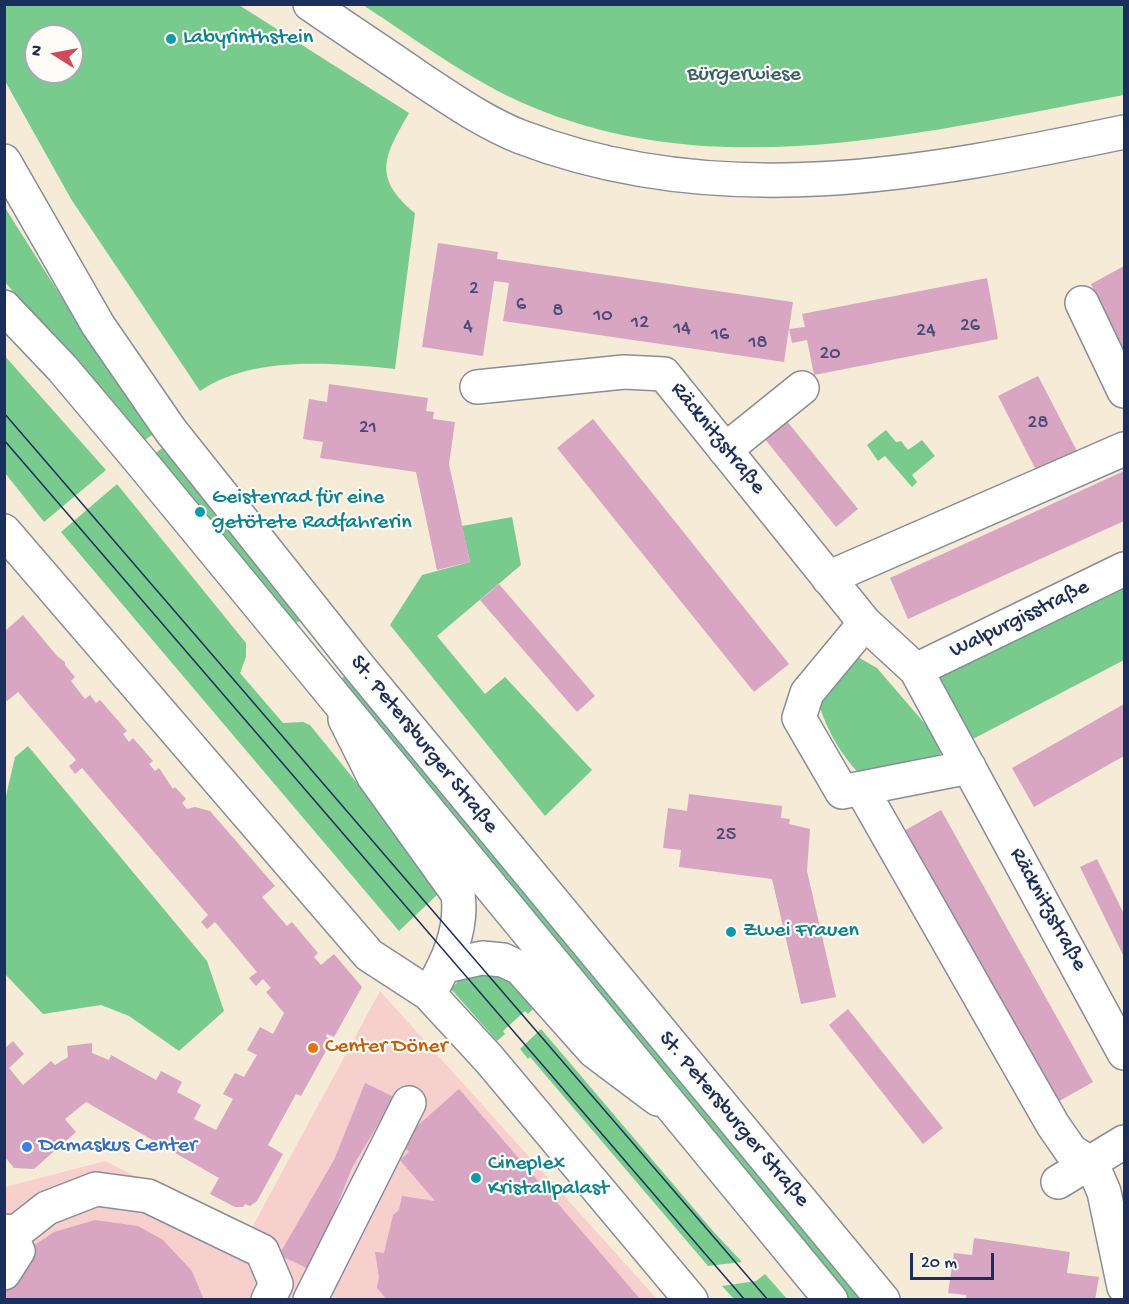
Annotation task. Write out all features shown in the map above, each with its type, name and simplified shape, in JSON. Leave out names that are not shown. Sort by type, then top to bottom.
[{"type":"main road","points":[[310,4],[475,113],[519,136],[563,151],[635,168],[711,180],[833,180],[940,167],[1123,138]]},
{"type":"main road","name":"St. Petersburger Straße","points":[[4,162],[98,325],[171,431],[336,639],[883,1299]]},
{"type":"main road","points":[[1082,303],[1125,391]]},
{"type":"main road","name":"St. Petersburger Straße","points":[[4,307],[69,376],[831,1299]]},
{"type":"main road","name":"Räcknitzstraße","points":[[477,387],[624,372],[664,374],[865,623],[916,670],[1125,1053]]},
{"type":"main road","points":[[725,450],[802,388]]},
{"type":"main road","points":[[828,578],[1125,449]]},
{"type":"main road","points":[[10,548],[369,955],[429,994],[489,1059],[691,1299]]},
{"type":"main road","name":"Walpurgisstraße","points":[[916,670],[1125,569]]},
{"type":"main road","points":[[865,623],[807,693],[799,718],[842,792],[969,766]]},
{"type":"main road","points":[[308,664],[336,639]]},
{"type":"main road","points":[[334,698],[374,777],[458,894],[461,913],[446,966],[429,994]]},
{"type":"main road","points":[[861,788],[1053,1125],[1071,1151],[1098,1178],[1125,1287]]},
{"type":"main road","points":[[446,966],[482,958],[503,960],[520,968],[594,1050],[673,1110]]},
{"type":"main road","points":[[4,1273],[18,1251],[6,1238],[47,1208],[96,1189],[147,1196],[262,1251],[272,1292],[309,1299],[409,1103]]},
{"type":"main road","points":[[1058,1182],[1098,1178],[1125,1142]]},
{"type":"shaded area","points":[[380,991],[657,1299],[5,1300],[5,1187],[105,1161],[249,1233]]},
{"type":"green space","points":[[4,5],[239,5],[409,113],[394,141],[386,165],[387,177],[392,188],[415,213],[395,369],[294,364],[244,372],[221,379],[200,391],[71,199],[5,81]]},
{"type":"green space","name":"Bürgerwiese","points":[[363,5],[1124,5],[1124,95],[976,123],[826,144],[750,147],[675,143],[602,130],[530,106],[486,85]]},
{"type":"green space","points":[[4,206],[84,333],[155,433],[142,442],[5,282]]},
{"type":"green space","points":[[4,355],[106,470],[44,522],[5,473]]},
{"type":"green space","points":[[886,430],[896,442],[901,441],[908,450],[922,440],[935,456],[912,475],[917,482],[912,487],[885,456],[878,461],[867,445]]},
{"type":"green space","points":[[166,445],[302,619],[295,624],[153,455]]},
{"type":"green space","points":[[117,484],[246,643],[246,657],[240,673],[283,723],[303,722],[310,725],[408,846],[404,849],[438,894],[399,931],[61,532]]},
{"type":"green space","points":[[512,517],[521,565],[437,636],[485,694],[505,677],[592,770],[545,816],[390,625],[422,575],[470,562],[462,526]]},
{"type":"green space","points":[[1124,584],[1124,660],[971,740],[933,673]]},
{"type":"green space","points":[[856,656],[877,668],[932,732],[941,753],[924,768],[863,777],[836,743],[819,703]]},
{"type":"green space","points":[[347,674],[866,1299],[848,1299],[784,1223],[340,680]]},
{"type":"green space","points":[[28,746],[207,961],[224,1011],[179,1051],[129,1016],[101,1005],[43,1014],[5,974],[5,800],[15,757]]},
{"type":"green space","points":[[476,973],[505,976],[539,1003],[528,1014],[525,1011],[503,1031],[505,1034],[497,1041],[451,989],[460,979]]},
{"type":"green space","points":[[541,1029],[742,1262],[708,1266],[530,1057],[528,1059],[520,1049]]},
{"type":"green space","points":[[765,1274],[787,1299],[734,1299],[722,1286],[756,1281]]},
{"type":"building","points":[[438,243],[498,252],[497,259],[793,302],[784,362],[503,321],[509,283],[494,281],[483,356],[422,347]]},
{"type":"building","points":[[1124,266],[1124,351],[1091,284]]},
{"type":"building","points":[[987,278],[998,339],[814,375],[807,340],[792,343],[789,329],[805,327],[802,314]]},
{"type":"building","points":[[1038,376],[1077,451],[1037,472],[998,396]]},
{"type":"building","points":[[329,384],[428,398],[426,411],[434,412],[433,419],[455,422],[449,464],[470,562],[437,570],[416,472],[320,458],[323,442],[303,439],[309,399],[327,402]]},
{"type":"building","points":[[593,419],[789,664],[754,692],[557,448]]},
{"type":"building","points":[[786,420],[858,509],[836,527],[764,438]]},
{"type":"building","points":[[1124,471],[1124,521],[908,619],[890,578]]},
{"type":"building","points":[[499,584],[595,696],[577,712],[480,600]]},
{"type":"building","points":[[23,615],[57,656],[65,662],[75,677],[71,681],[85,699],[90,695],[96,703],[100,700],[127,731],[123,734],[129,742],[133,738],[153,761],[149,764],[155,771],[159,768],[173,789],[175,787],[186,799],[182,803],[187,809],[195,807],[210,811],[275,886],[262,897],[287,926],[292,922],[318,953],[314,957],[321,965],[334,954],[362,987],[334,1037],[327,1034],[326,1037],[332,1040],[301,1096],[296,1094],[268,1145],[283,1154],[257,1201],[250,1206],[245,1204],[243,1207],[235,1207],[210,1194],[219,1178],[86,1102],[65,1119],[76,1132],[34,1169],[14,1168],[4,1156],[4,1049],[13,1041],[24,1054],[9,1068],[23,1085],[51,1061],[55,1065],[68,1057],[67,1046],[92,1043],[92,1053],[109,1060],[111,1055],[156,1080],[161,1071],[182,1082],[177,1092],[201,1105],[194,1119],[216,1130],[233,1099],[223,1094],[235,1073],[244,1077],[257,1055],[247,1050],[260,1027],[273,1034],[284,1013],[266,992],[271,988],[263,979],[256,986],[249,978],[257,972],[215,922],[207,929],[201,922],[208,915],[82,768],[75,774],[69,766],[76,760],[18,692],[7,701],[4,697],[4,632]]},
{"type":"building","points":[[1124,704],[1124,756],[1034,807],[1012,768]]},
{"type":"building","points":[[689,794],[782,806],[781,818],[790,819],[789,824],[810,829],[807,871],[836,997],[801,1004],[772,879],[679,867],[681,850],[663,848],[668,808],[687,811]]},
{"type":"building","points":[[941,810],[1093,1082],[1054,1104],[902,832]]},
{"type":"building","points":[[1097,859],[1124,914],[1124,957],[1080,867]]},
{"type":"building","points":[[848,1009],[943,1128],[923,1144],[829,1025]]},
{"type":"building","points":[[365,1083],[394,1097],[352,1168],[311,1270],[279,1255],[334,1160]]},
{"type":"building","name":"Cineplex Kristallpalast","points":[[459,1089],[641,1300],[387,1300],[377,1288],[379,1277],[375,1252],[384,1253],[393,1215],[399,1210],[402,1196],[435,1201],[400,1160],[409,1152],[399,1142]]},
{"type":"building","points":[[95,1220],[138,1226],[163,1240],[192,1271],[204,1300],[4,1300],[4,1286],[30,1248],[54,1232]]},
{"type":"building","points":[[974,1238],[1070,1252],[1067,1273],[1099,1277],[1095,1300],[966,1300],[966,1295],[948,1293],[954,1253],[972,1255]]},
{"type":"tram line","points":[[4,413],[768,1300]]},
{"type":"tram line","points":[[4,440],[745,1300]]},
{"type":"place","name":"Labyrinthstein","points":[[171,39]]},
{"type":"place","name":"Geisterrad für eine getötete Radfahrerin","points":[[200,512]]},
{"type":"place","name":"Zwei Frauen","points":[[731,932]]},
{"type":"place","name":"Center Döner","points":[[313,1048]]},
{"type":"place","name":"Damaskus Center","points":[[27,1147]]},
{"type":"place","name":"Cineplex Kristallpalast","points":[[476,1178]]}]
